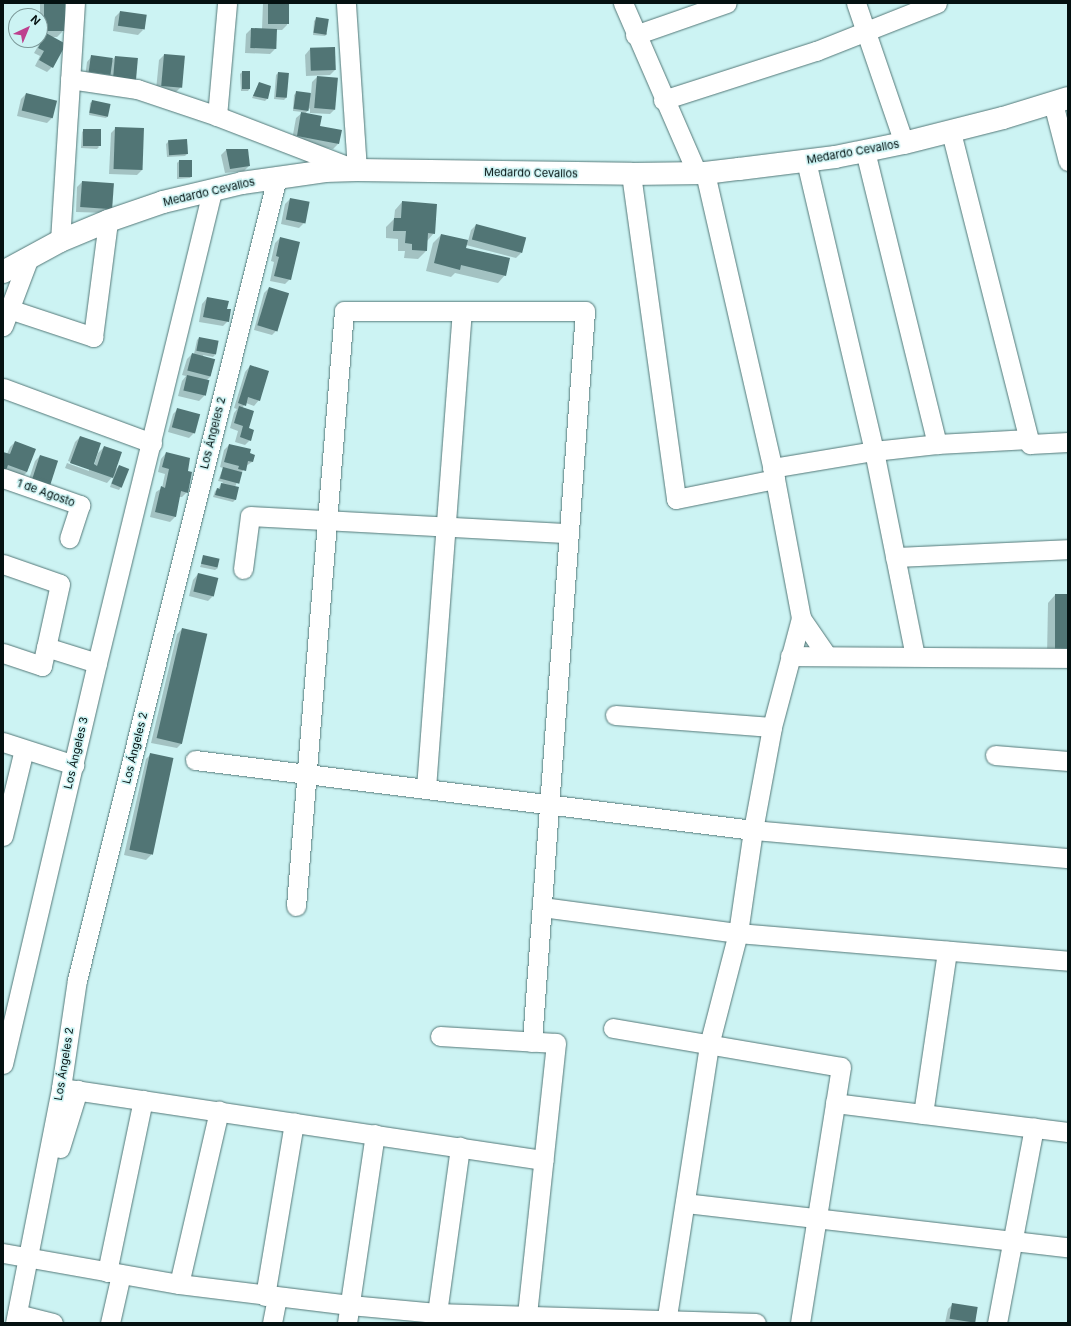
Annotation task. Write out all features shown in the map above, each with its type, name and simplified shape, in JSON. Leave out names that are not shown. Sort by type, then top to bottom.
[{"type":"street","points":[[60,241],[75,3]]},
{"type":"street","points":[[217,116],[227,3]]},
{"type":"street","points":[[70,79],[136,89],[217,116],[357,170],[346,3]]},
{"type":"street","points":[[623,3],[663,100],[701,173],[773,474],[801,618],[827,656]]},
{"type":"street","points":[[635,35],[727,3]]},
{"type":"street","points":[[856,3],[904,143]]},
{"type":"street","points":[[663,100],[816,51],[937,3]]},
{"type":"street","points":[[1061,100],[1068,161]]},
{"type":"street","name":"Medardo Cevallos","points":[[3,272],[28,260],[60,241],[108,221],[163,202],[212,190],[277,177],[325,171],[357,170],[631,174],[701,173],[806,161],[865,151],[951,132],[1061,100]]},
{"type":"street","points":[[951,132],[1030,444],[1068,442]]},
{"type":"street","points":[[865,151],[937,444]]},
{"type":"street","points":[[806,161],[874,451],[916,656]]},
{"type":"street","points":[[631,174],[676,499],[773,474],[874,451],[937,444],[1029,439]]},
{"type":"street","name":"Los Ángeles 2","points":[[16,1318],[28,1255],[69,1089],[76,980],[277,177]]},
{"type":"street","name":"Los Ángeles 3","points":[[3,1064],[97,663],[152,443],[212,190]]},
{"type":"street","points":[[28,260],[6,317],[93,337],[108,221]]},
{"type":"street","points":[[296,906],[344,311],[585,310],[532,1042]]},
{"type":"street","points":[[426,788],[462,311]]},
{"type":"street","points":[[3,388],[152,443]]},
{"type":"street","name":"1 de Agosto","points":[[3,478],[80,505],[69,538]]},
{"type":"street","points":[[243,569],[250,516],[569,533]]},
{"type":"street","points":[[895,557],[1068,548]]},
{"type":"street","points":[[3,564],[60,584],[42,666],[3,653]]},
{"type":"street","points":[[666,1322],[709,1045],[738,933],[753,830],[772,727],[801,618]]},
{"type":"street","points":[[46,647],[97,663]]},
{"type":"street","points":[[790,656],[1068,658]]},
{"type":"street","points":[[615,715],[772,727]]},
{"type":"street","points":[[3,742],[74,765]]},
{"type":"street","points":[[4,831],[24,748]]},
{"type":"street","points":[[995,754],[1068,761]]},
{"type":"street","points":[[196,760],[753,830],[1068,858]]},
{"type":"street","points":[[542,907],[738,933],[1068,961]]},
{"type":"street","points":[[923,1114],[947,951]]},
{"type":"street","points":[[613,1028],[841,1067],[800,1323]]},
{"type":"street","points":[[440,1036],[556,1043],[544,1160],[539,1319]]},
{"type":"street","points":[[69,1089],[544,1160]]},
{"type":"street","points":[[110,1323],[114,1273],[143,1100]]},
{"type":"street","points":[[835,1103],[1068,1132]]},
{"type":"street","points":[[179,1284],[219,1111]]},
{"type":"street","points":[[272,1323],[271,1296],[294,1122]]},
{"type":"street","points":[[997,1323],[1014,1241],[1034,1127]]},
{"type":"street","points":[[349,1314],[375,1134]]},
{"type":"street","points":[[437,1313],[460,1147]]},
{"type":"street","points":[[685,1203],[1068,1247]]},
{"type":"street","points":[[3,1253],[28,1255],[114,1273],[179,1284],[271,1296],[349,1314],[437,1313],[456,1318],[756,1323]]},
{"type":"street","points":[[16,1318],[53,1323]]},
{"type":"building","points":[[44,3],[65,3],[65,31],[48,31],[48,8],[44,8]]},
{"type":"building","points":[[268,3],[289,3],[289,24],[268,24]]},
{"type":"building","points":[[120,11],[147,15],[145,30],[118,26]]},
{"type":"building","points":[[316,17],[329,19],[326,35],[313,33]]},
{"type":"building","points":[[251,28],[277,29],[276,49],[250,48]]},
{"type":"building","points":[[48,34],[66,44],[53,68],[39,60],[44,51],[38,48],[48,48]]},
{"type":"building","points":[[335,47],[336,70],[311,71],[310,48]]},
{"type":"building","points":[[164,54],[185,56],[182,88],[161,86]]},
{"type":"building","points":[[91,55],[113,58],[110,75],[89,72]]},
{"type":"building","points":[[115,56],[138,58],[136,82],[113,80]]},
{"type":"building","points":[[242,71],[250,71],[250,89],[242,89]]},
{"type":"building","points":[[278,72],[289,73],[287,98],[276,97]]},
{"type":"building","points":[[317,76],[338,78],[335,110],[314,108]]},
{"type":"building","points":[[259,82],[271,86],[268,99],[253,96]]},
{"type":"building","points":[[296,91],[311,93],[308,111],[293,109]]},
{"type":"building","points":[[26,93],[57,101],[53,118],[22,110]]},
{"type":"building","points":[[92,100],[111,104],[108,117],[89,113]]},
{"type":"building","points":[[301,112],[322,116],[320,126],[342,130],[339,144],[297,136]]},
{"type":"building","points":[[115,127],[144,128],[143,170],[114,169]]},
{"type":"building","points":[[83,129],[101,129],[101,146],[83,146]]},
{"type":"building","points":[[187,139],[188,154],[169,155],[168,140]]},
{"type":"building","points":[[226,149],[248,149],[250,166],[230,169]]},
{"type":"building","points":[[179,160],[192,160],[192,177],[179,177]]},
{"type":"building","points":[[82,181],[114,183],[112,209],[80,207]]},
{"type":"building","points":[[290,198],[310,202],[305,223],[286,220]]},
{"type":"building","points":[[402,201],[437,204],[435,234],[428,233],[427,251],[412,250],[412,244],[405,243],[406,231],[393,231],[394,218],[401,218]]},
{"type":"building","points":[[476,224],[526,237],[522,253],[472,239]]},
{"type":"building","points":[[441,234],[468,240],[466,248],[510,258],[506,276],[461,265],[460,270],[434,263]]},
{"type":"building","points":[[280,237],[300,242],[291,280],[274,276],[279,257],[276,256]]},
{"type":"building","points":[[269,287],[289,293],[277,331],[257,325]]},
{"type":"building","points":[[207,297],[229,301],[227,309],[231,309],[229,322],[203,317]]},
{"type":"building","points":[[199,337],[219,341],[216,355],[196,351]]},
{"type":"building","points":[[192,353],[215,359],[211,377],[187,370]]},
{"type":"building","points":[[250,365],[269,371],[260,401],[248,397],[246,406],[238,403]]},
{"type":"building","points":[[187,375],[209,380],[206,396],[183,391]]},
{"type":"building","points":[[239,406],[254,411],[249,428],[254,430],[251,441],[240,437],[243,426],[234,423]]},
{"type":"building","points":[[177,408],[200,414],[195,434],[172,427]]},
{"type":"building","points":[[80,436],[101,443],[94,464],[97,466],[104,446],[122,452],[113,478],[70,463]]},
{"type":"building","points":[[15,441],[36,449],[27,472],[8,465],[5,473],[3,472],[3,452],[10,454]]},
{"type":"building","points":[[229,444],[251,449],[250,453],[255,455],[253,462],[248,461],[246,471],[238,469],[239,466],[224,462]]},
{"type":"building","points":[[166,452],[190,458],[188,471],[192,472],[188,493],[181,491],[176,517],[155,512],[161,486],[165,488],[169,469],[162,467]]},
{"type":"building","points":[[40,455],[58,461],[49,489],[31,484]]},
{"type":"building","points":[[119,465],[129,469],[122,488],[112,484]]},
{"type":"building","points":[[223,467],[242,472],[239,484],[220,479]]},
{"type":"building","points":[[221,483],[239,487],[236,500],[215,495],[217,488],[220,489]]},
{"type":"building","points":[[203,555],[220,559],[218,568],[201,564]]},
{"type":"building","points":[[198,573],[218,578],[214,597],[193,591]]},
{"type":"building","points":[[1055,594],[1068,594],[1068,649],[1055,649]]},
{"type":"building","points":[[182,628],[207,634],[182,744],[157,738]]},
{"type":"building","points":[[150,753],[173,758],[153,855],[129,850]]},
{"type":"building","points":[[952,1303],[978,1307],[975,1323],[949,1319]]}]
